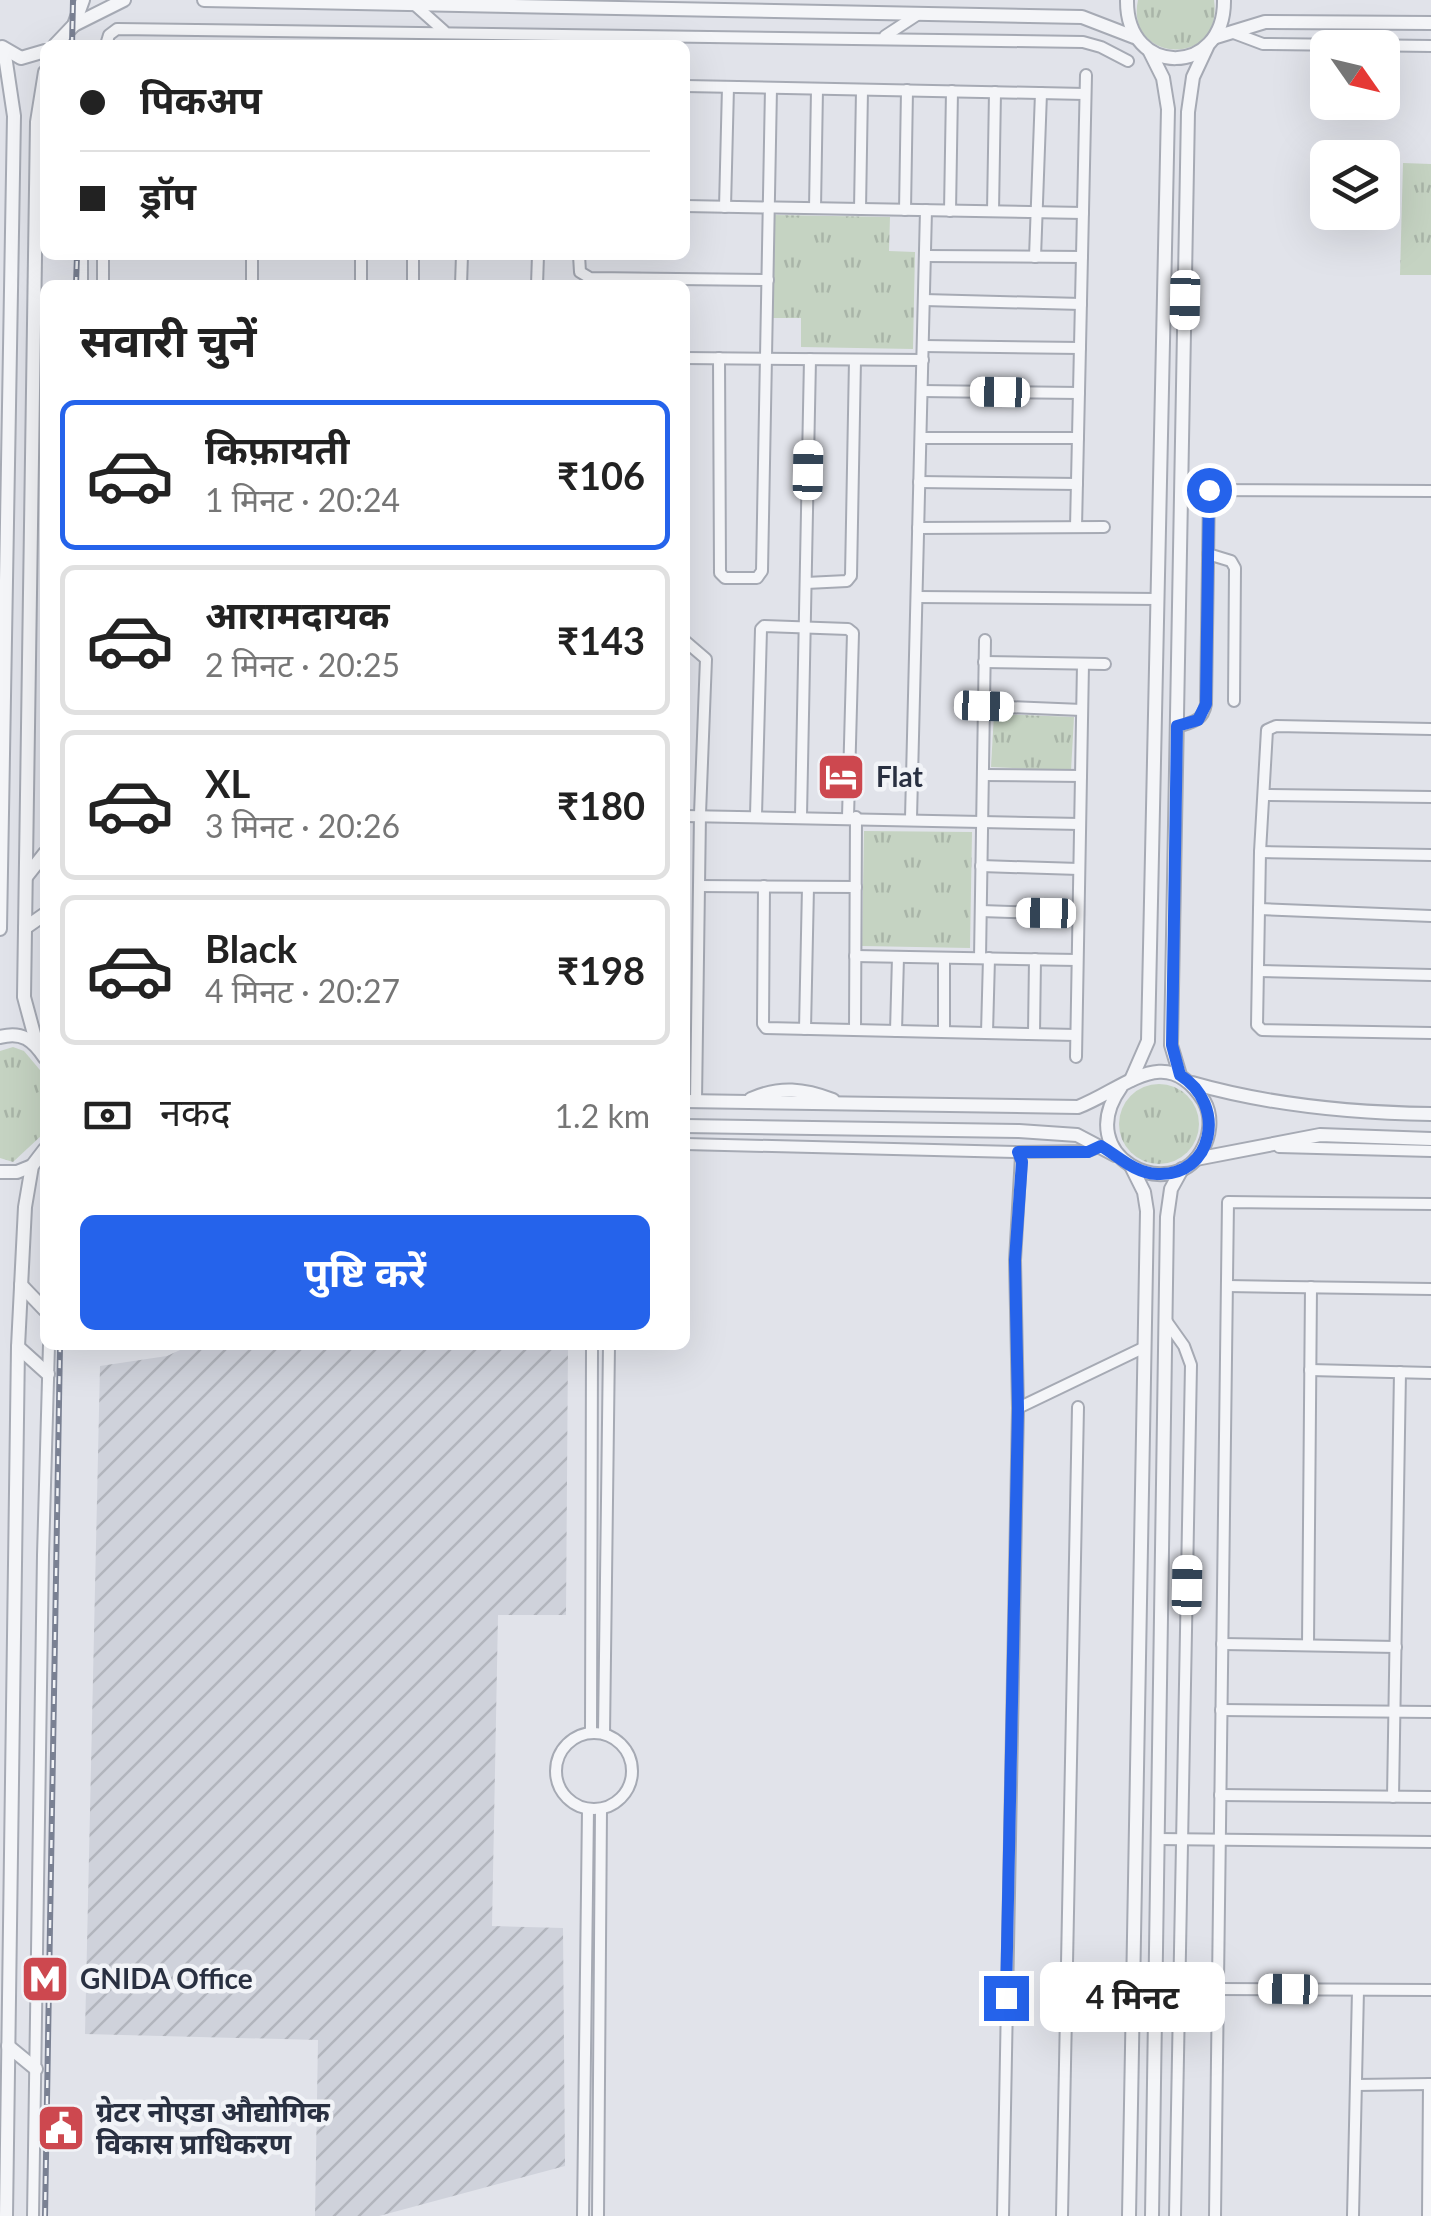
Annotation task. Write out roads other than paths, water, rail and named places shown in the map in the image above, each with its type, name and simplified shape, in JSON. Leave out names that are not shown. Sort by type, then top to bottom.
[{"type":"street","points":[[63,38],[82,0]]},
{"type":"street","points":[[63,38],[124,0]]},
{"type":"street","points":[[204,0],[1082,17],[1134,37],[1150,52],[1163,78],[1168,109],[1148,1041],[1108,1111],[1108,1135],[1144,1192],[1147,1211],[1129,2216]]},
{"type":"street","points":[[1126,0],[1127,20],[1134,37]]},
{"type":"street","points":[[1180,1075],[1172,1045],[1188,112],[1193,77],[1224,18],[1224,0]]},
{"type":"street","points":[[416,6],[445,32]]},
{"type":"street","points":[[882,38],[917,14]]},
{"type":"street","points":[[1150,52],[1169,58],[1189,56],[1232,32],[1264,22],[1431,23]]},
{"type":"street","points":[[108,40],[112,30]]},
{"type":"street","points":[[100,40],[112,30],[445,32],[541,39],[1083,42],[1128,61]]},
{"type":"street","points":[[1232,32],[1262,44],[1431,46]]},
{"type":"street","points":[[2,47],[21,58],[40,52]]},
{"type":"street","points":[[0,928],[14,116],[2,47]]},
{"type":"street","points":[[1076,527],[1086,75]]},
{"type":"street","points":[[690,86],[1085,94]]},
{"type":"street","points":[[724,206],[728,87]]},
{"type":"street","points":[[720,358],[720,574],[725,578],[761,576],[771,88]]},
{"type":"street","points":[[815,208],[816,89]]},
{"type":"street","points":[[860,209],[862,90]]},
{"type":"street","points":[[904,210],[907,90]]},
{"type":"street","points":[[950,210],[952,91]]},
{"type":"street","points":[[994,211],[996,92]]},
{"type":"street","points":[[1036,257],[1041,93]]},
{"type":"street","points":[[690,206],[1083,213]]},
{"type":"street","points":[[911,818],[926,210]]},
{"type":"street","points":[[0,270],[12,242]]},
{"type":"street","points":[[925,256],[1082,257]]},
{"type":"street","points":[[579,260],[580,272],[590,278],[768,280]]},
{"type":"street","points":[[40,286],[24,997],[40,1050]]},
{"type":"street","points":[[924,300],[1081,304]]},
{"type":"street","points":[[923,346],[1080,348]]},
{"type":"street","points":[[690,358],[922,360]]},
{"type":"street","points":[[802,816],[810,359]]},
{"type":"street","points":[[806,582],[847,581],[851,576],[855,360]]},
{"type":"street","points":[[922,391],[1079,393]]},
{"type":"street","points":[[921,438],[1078,438]]},
{"type":"street","points":[[920,482],[1077,484]]},
{"type":"street","points":[[1182,490],[1431,491]]},
{"type":"street","points":[[1177,726],[1198,720],[1206,704],[1209,490]]},
{"type":"street","points":[[918,528],[1104,527]]},
{"type":"street","points":[[1208,554],[1231,562],[1235,568],[1234,701]]},
{"type":"street","points":[[916,598],[1156,599]]},
{"type":"street","points":[[756,815],[761,630],[764,626],[848,629],[853,633],[855,1030]]},
{"type":"street","points":[[985,640],[980,912],[987,1033]]},
{"type":"street","points":[[690,645],[706,659],[691,1101],[1078,1108],[1142,1073],[1166,1071],[1222,1091],[1327,1108],[1431,1114]]},
{"type":"street","points":[[984,662],[1104,664]]},
{"type":"street","points":[[1076,1057],[1083,664]]},
{"type":"street","points":[[984,706],[1082,710]]},
{"type":"street","points":[[1431,730],[1269,728],[1260,852],[1257,1025],[1260,1029],[1431,1033]]},
{"type":"street","points":[[982,776],[1081,776]]},
{"type":"street","points":[[1264,795],[1431,797]]},
{"type":"street","points":[[690,815],[1080,824]]},
{"type":"street","points":[[1260,852],[1431,855]]},
{"type":"street","points":[[26,878],[40,860]]},
{"type":"street","points":[[981,866],[1079,869]]},
{"type":"street","points":[[690,893],[764,886],[856,887]]},
{"type":"street","points":[[764,886],[764,1027],[1076,1035]]},
{"type":"street","points":[[805,1029],[808,887]]},
{"type":"street","points":[[1259,910],[1431,916]]},
{"type":"street","points":[[980,912],[1078,914]]},
{"type":"street","points":[[25,928],[40,915]]},
{"type":"street","points":[[856,956],[1078,960]]},
{"type":"street","points":[[896,1031],[898,957]]},
{"type":"street","points":[[944,958],[944,1032]]},
{"type":"street","points":[[1034,1034],[1035,959]]},
{"type":"street","points":[[1258,972],[1431,975]]},
{"type":"street","points":[[0,1037],[25,1036],[37,1045]]},
{"type":"street","points":[[1192,1083],[1209,1110],[1210,1129],[1195,1160]]},
{"type":"street","points":[[690,1126],[1077,1135],[1126,1163],[1158,1175],[1182,1169],[1195,1160],[1320,1135],[1431,1138]]},
{"type":"street","points":[[690,1144],[1018,1152],[1088,1152],[1101,1146]]},
{"type":"street","points":[[1253,1146],[1431,1152]]},
{"type":"street","points":[[1003,2216],[1018,1408],[1015,1260],[1022,1162],[1018,1152]]},
{"type":"street","points":[[6,2216],[18,1347],[23,1224],[32,1166],[40,1156]]},
{"type":"street","points":[[0,1172],[17,1172],[32,1166]]},
{"type":"street","points":[[1152,2216],[1167,1218],[1172,1189],[1182,1169]]},
{"type":"street","points":[[1215,2216],[1229,1200],[1431,1204]]},
{"type":"street","points":[[21,1284],[40,1305]]},
{"type":"street","points":[[1227,1286],[1431,1289]]},
{"type":"street","points":[[1308,1646],[1311,1287]]},
{"type":"street","points":[[1167,1322],[1189,1354],[1191,1365],[1175,2216]]},
{"type":"street","points":[[18,1347],[48,1374]]},
{"type":"street","points":[[1018,1408],[1145,1347]]},
{"type":"street","points":[[32,2216],[49,1350]]},
{"type":"street","points":[[590,1732],[592,1350]]},
{"type":"street","points":[[604,1734],[609,1350]]},
{"type":"street","points":[[1310,1370],[1431,1373]]},
{"type":"street","points":[[1393,1796],[1400,1372]]},
{"type":"street","points":[[1062,2216],[1078,1407]]},
{"type":"street","points":[[1222,1644],[1396,1647]]},
{"type":"street","points":[[1221,1710],[1431,1712]]},
{"type":"street","points":[[590,1732],[604,1734],[625,1748],[632,1772],[624,1796],[602,1809],[588,1809],[566,1798],[559,1787],[556,1764],[568,1742],[590,1732]]},
{"type":"street","points":[[1220,1795],[1431,1797]]},
{"type":"street","points":[[584,2216],[588,1809]]},
{"type":"street","points":[[598,2216],[602,1809]]},
{"type":"street","points":[[1158,1839],[1431,1842]]},
{"type":"street","points":[[1218,1988],[1431,1990]]},
{"type":"street","points":[[1353,2216],[1358,1990]]},
{"type":"street","points":[[8,2046],[36,2069]]},
{"type":"street","points":[[1356,2085],[1430,2084],[1428,2216]]},
{"type":"railway","points":[[72,40],[73,0]]},
{"type":"railway","points":[[76,280],[77,260]]},
{"type":"railway","points":[[45,2216],[60,1350]]},
{"type":"place","name":"Flat","points":[[841,777]]},
{"type":"place","name":"GNIDA Office","points":[[45,1979]]},
{"type":"place","name":"ग्रेटर नोएडा औद्योगिक विकास प्राधिकरण","points":[[61,2128]]}]
